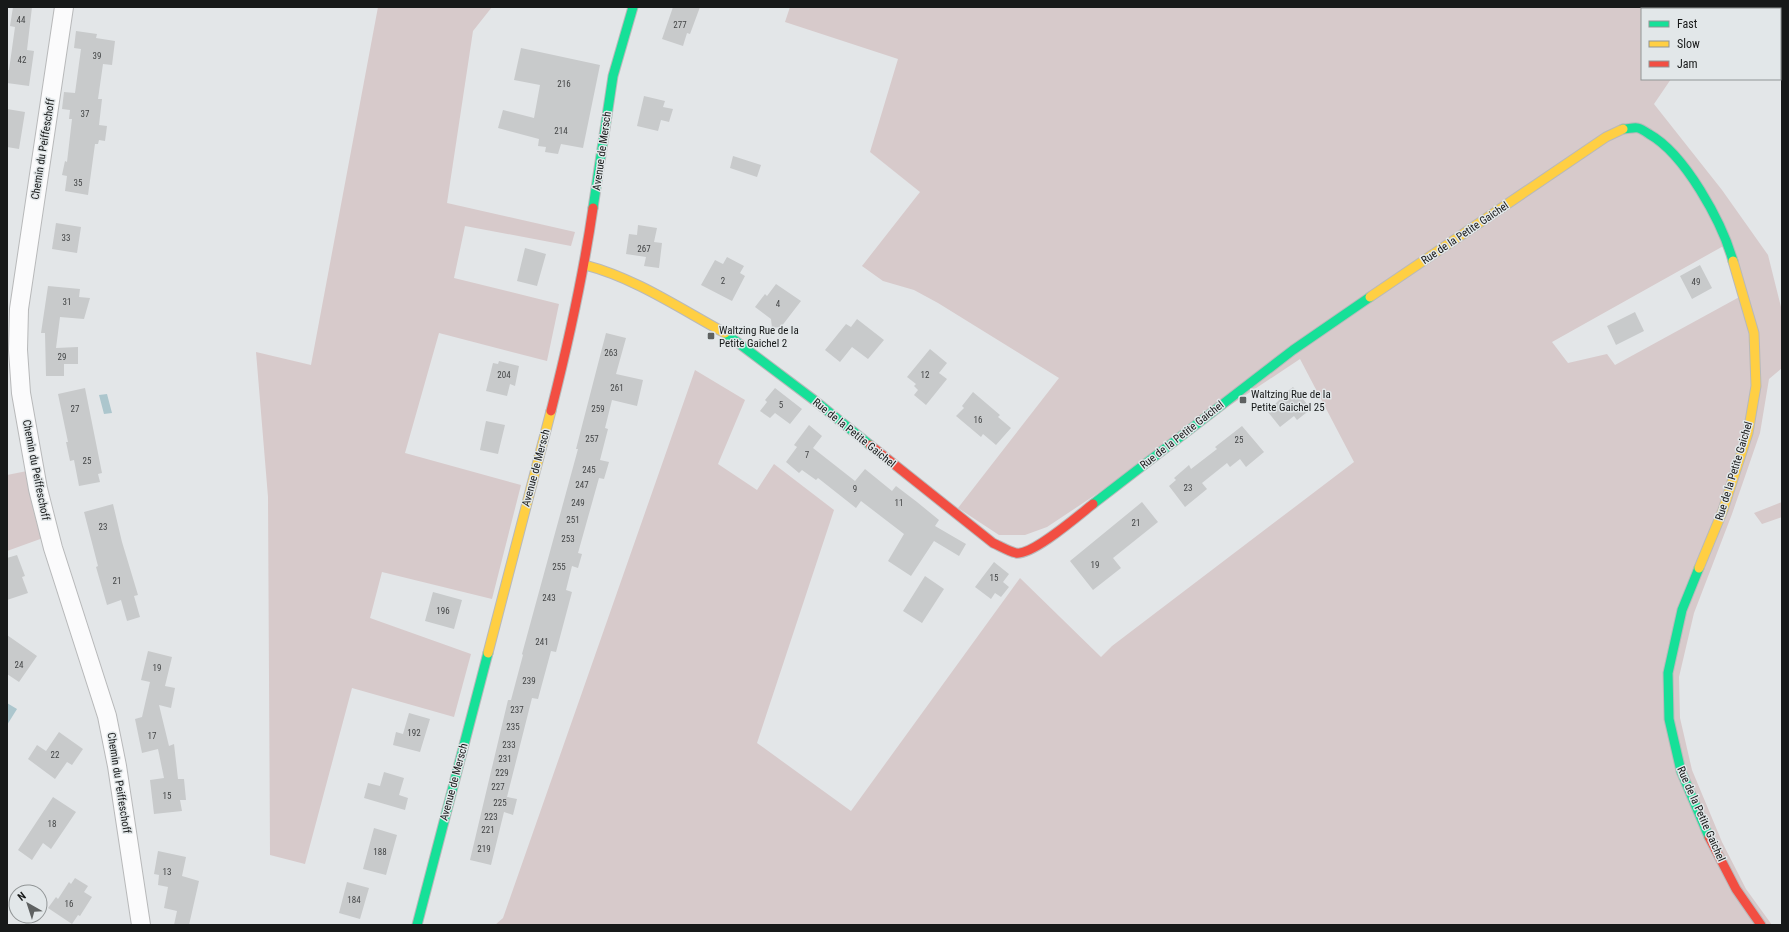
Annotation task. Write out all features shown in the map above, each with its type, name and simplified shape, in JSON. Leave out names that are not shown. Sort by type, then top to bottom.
[{"type":"street","name":"Chemin du Peiffeschoff","points":[[64,7],[19,309],[19,364],[21,393],[38,489],[53,548],[107,716],[117,766],[141,925]]},
{"type":"street","name":"Avenue de Mersch","points":[[417,925],[564,360],[585,265],[613,76],[633,7]]},
{"type":"street","name":"Rue de la Petite Gaichel","points":[[585,265],[608,271],[631,281],[726,334],[814,400],[951,512],[992,542],[1017,553],[1030,550],[1044,542],[1294,350],[1606,137],[1623,129],[1639,128],[1660,140],[1678,159],[1708,204],[1728,244],[1754,333],[1756,386],[1748,433],[1723,510],[1682,610],[1668,673],[1669,719],[1681,771],[1709,836],[1729,876],[1736,889],[1761,925]]},
{"type":"shaded area","points":[[378,7],[492,7],[473,31],[447,203],[575,232],[571,246],[465,226],[454,278],[559,304],[547,361],[439,333],[405,453],[521,485],[492,599],[382,572],[370,618],[471,654],[454,717],[352,688],[305,864],[270,855],[268,497],[256,352],[311,365]]},
{"type":"shaded area","points":[[790,7],[1782,7],[1781,28],[1781,8],[1641,8],[1641,80],[1670,80],[1654,104],[1722,190],[1768,255],[1782,311],[1782,368],[1769,379],[1760,433],[1732,514],[1694,613],[1679,677],[1680,718],[1692,770],[1722,842],[1746,889],[1772,925],[495,925],[503,918],[695,370],[745,400],[718,464],[757,490],[774,464],[834,510],[757,743],[851,811],[1020,578],[1101,657],[1112,646],[1354,462],[1300,359],[1047,527],[1025,535],[999,535],[958,508],[1059,378],[938,303],[914,290],[883,281],[862,266],[920,192],[870,152],[898,59],[785,22]],"holes":[[[1727,244],[1743,295],[1615,365],[1607,354],[1568,363],[1552,342]]]},
{"type":"shaded area","points":[[27,471],[43,538],[7,551],[7,475]]},
{"type":"shaded area","points":[[1782,502],[1782,517],[1762,524],[1754,513]]},
{"type":"water","points":[[107,394],[112,413],[104,414],[99,395]]},
{"type":"water","points":[[7,703],[17,709],[7,725]]},
{"type":"building","points":[[13,7],[32,7],[27,50],[34,51],[29,86],[7,83],[7,70],[9,70],[15,27],[10,26]]},
{"type":"building","points":[[673,7],[700,7],[690,34],[687,33],[683,46],[662,39]]},
{"type":"building","points":[[76,31],[97,34],[96,38],[115,41],[112,65],[103,64],[98,99],[102,99],[99,125],[107,126],[105,141],[99,140],[98,144],[95,144],[88,195],[65,191],[67,176],[62,175],[65,161],[67,162],[72,119],[69,119],[70,110],[62,109],[64,92],[75,93],[81,49],[74,48]]},
{"type":"building","points":[[521,48],[600,65],[583,148],[561,144],[558,154],[545,152],[546,147],[538,146],[539,139],[498,128],[503,110],[534,118],[540,85],[514,80]]},
{"type":"building","points":[[644,96],[665,101],[663,107],[673,109],[669,122],[661,120],[658,131],[637,126]]},
{"type":"building","points":[[7,109],[25,112],[19,149],[7,147]]},
{"type":"building","points":[[733,156],[761,165],[757,177],[730,168]]},
{"type":"building","points":[[56,223],[81,227],[77,253],[52,249]]},
{"type":"building","points":[[638,225],[657,228],[654,242],[662,243],[659,268],[644,266],[646,257],[626,254],[629,234],[637,235]]},
{"type":"building","points":[[525,248],[546,254],[537,286],[517,281]]},
{"type":"building","points":[[727,257],[744,266],[740,273],[745,276],[732,301],[701,285],[715,260],[723,264]]},
{"type":"building","points":[[1700,265],[1712,288],[1692,299],[1680,276]]},
{"type":"building","points":[[776,284],[801,301],[781,327],[772,328],[771,319],[755,307],[765,294],[767,296]]},
{"type":"building","points":[[48,286],[80,289],[79,297],[90,298],[84,319],[60,317],[56,348],[78,347],[78,364],[64,364],[64,376],[46,376],[45,333],[41,333]]},
{"type":"building","points":[[1635,312],[1644,331],[1616,345],[1607,326]]},
{"type":"building","points":[[857,319],[884,340],[868,359],[852,347],[840,362],[825,350],[846,324],[851,327]]},
{"type":"building","points":[[606,333],[626,338],[616,374],[643,380],[637,406],[612,400],[605,428],[608,429],[600,460],[609,462],[604,479],[599,478],[578,553],[582,554],[578,568],[572,566],[566,590],[572,592],[556,652],[551,651],[538,699],[532,698],[507,797],[517,799],[513,815],[504,812],[491,865],[470,860],[508,700],[511,700],[523,655],[522,654],[578,449],[576,449]]},
{"type":"building","points":[[930,349],[947,363],[939,373],[947,379],[926,405],[914,395],[918,390],[914,386],[916,384],[907,377]]},
{"type":"building","points":[[499,361],[519,366],[515,386],[510,384],[507,396],[486,391],[493,363],[498,364]]},
{"type":"building","points":[[1293,387],[1311,409],[1297,420],[1294,416],[1280,427],[1268,412],[1276,405],[1275,404],[1280,399],[1279,398]]},
{"type":"building","points":[[85,388],[102,473],[98,474],[100,482],[79,486],[74,460],[70,461],[66,442],[68,442],[58,394]]},
{"type":"building","points":[[775,388],[802,409],[790,424],[775,413],[770,418],[760,411],[767,402],[765,400]]},
{"type":"building","points":[[973,392],[1000,415],[998,417],[1011,428],[996,445],[983,434],[981,437],[956,416],[964,408],[962,406]]},
{"type":"building","points":[[486,421],[505,425],[498,454],[480,450]]},
{"type":"building","points":[[809,425],[822,436],[813,448],[855,481],[865,469],[892,491],[896,486],[939,520],[935,526],[966,544],[959,556],[934,541],[911,576],[888,561],[904,534],[861,501],[856,508],[818,478],[816,480],[802,470],[799,473],[786,462],[797,447],[794,445]]},
{"type":"building","points":[[1242,426],[1264,452],[1246,467],[1240,459],[1230,467],[1227,463],[1202,483],[1207,489],[1185,507],[1169,486],[1176,480],[1174,478],[1189,465],[1191,469],[1217,449],[1215,447]]},
{"type":"building","points":[[1142,502],[1158,522],[1113,558],[1121,568],[1093,590],[1070,561]]},
{"type":"building","points":[[113,504],[122,542],[138,595],[134,596],[140,617],[127,621],[121,600],[107,605],[96,567],[98,566],[84,512]]},
{"type":"building","points":[[17,555],[25,576],[22,577],[28,593],[7,600],[7,558]]},
{"type":"building","points":[[994,562],[1009,574],[1003,582],[1009,587],[1001,597],[995,593],[991,599],[975,587]]},
{"type":"building","points":[[925,576],[944,589],[922,623],[903,611]]},
{"type":"building","points":[[433,592],[462,600],[454,629],[425,621]]},
{"type":"building","points":[[7,635],[37,656],[19,682],[7,674]]},
{"type":"building","points":[[148,651],[172,657],[165,686],[175,688],[171,708],[159,705],[169,746],[174,744],[178,779],[184,779],[186,800],[180,800],[182,811],[154,814],[150,780],[164,778],[158,749],[142,753],[135,719],[142,717],[150,682],[141,680]]},
{"type":"building","points":[[409,713],[430,719],[420,752],[393,745],[396,732],[403,734]]},
{"type":"building","points":[[59,732],[83,749],[72,765],[67,762],[55,779],[28,759],[37,745],[46,751]]},
{"type":"building","points":[[384,772],[404,778],[399,795],[408,798],[405,810],[364,798],[368,783],[380,786]]},
{"type":"building","points":[[53,797],[76,812],[51,849],[43,843],[32,860],[18,850]]},
{"type":"building","points":[[374,828],[397,835],[386,875],[363,869]]},
{"type":"building","points":[[158,851],[186,857],[182,876],[199,881],[189,925],[174,925],[177,911],[164,908],[168,887],[158,885],[159,875],[154,874]]},
{"type":"building","points":[[75,878],[88,886],[84,892],[92,897],[80,916],[78,915],[72,924],[48,908],[56,897],[58,899],[69,882],[71,884]]},
{"type":"building","points":[[347,882],[369,888],[360,919],[339,913]]},
{"type":"traffic: fast","points":[[593,208],[613,76],[633,7]]},
{"type":"traffic: fast","points":[[1623,129],[1639,128],[1662,144],[1676,157],[1700,190],[1711,209],[1728,245],[1733,261]]},
{"type":"traffic: fast","points":[[1093,504],[1293,350],[1370,297]]},
{"type":"traffic: fast","points":[[725,333],[814,400],[870,445]]},
{"type":"traffic: fast","points":[[1699,568],[1682,610],[1668,673],[1669,719],[1681,771],[1709,837]]},
{"type":"traffic: fast","points":[[417,925],[488,653]]},
{"type":"traffic: slow","points":[[1370,297],[1606,137],[1623,129]]},
{"type":"traffic: slow","points":[[1699,568],[1723,510],[1748,433],[1756,386],[1754,333],[1733,261]]},
{"type":"traffic: slow","points":[[585,265],[622,278],[639,286],[725,333]]},
{"type":"traffic: slow","points":[[488,653],[551,411]]},
{"type":"traffic: jam","points":[[551,411],[575,310],[593,208]]},
{"type":"traffic: jam","points":[[870,445],[993,543],[1016,553],[1023,552],[1044,542],[1093,504]]},
{"type":"traffic: jam","points":[[1709,837],[1736,889],[1761,925]]},
{"type":"place","name":"Waltzing Rue de la Petite Gaichel 2","points":[[711,336]]},
{"type":"place","name":"Waltzing Rue de la Petite Gaichel 25","points":[[1243,400]]}]
